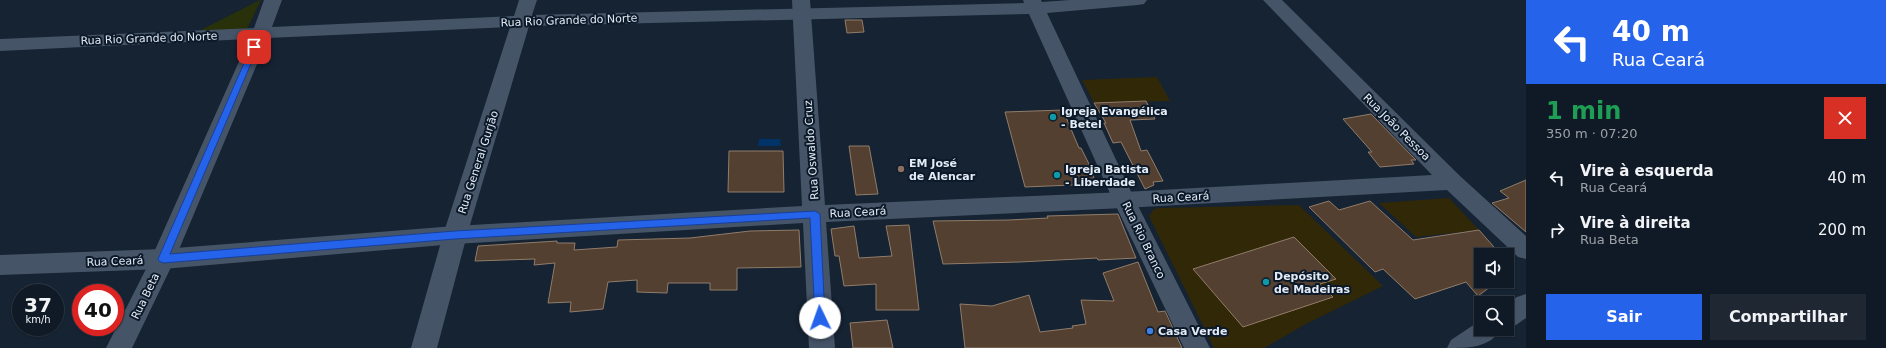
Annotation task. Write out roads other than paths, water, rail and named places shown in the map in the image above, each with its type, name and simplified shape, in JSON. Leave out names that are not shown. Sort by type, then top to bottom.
[{"type":"street","name":"Rua General Gurjão","points":[[424,348],[455,235],[523,21],[528,0]]},
{"type":"street","name":"Rua Rio Grande do Norte","points":[[0,45],[802,7],[1034,4],[1138,0]]},
{"type":"street","name":"Rua João Pessoa","points":[[1272,0],[1452,182],[1526,250]]},
{"type":"street","name":"Rua Beta","points":[[120,348],[163,259],[260,33],[272,1]]},
{"type":"street","name":"Rua Rio Branco","points":[[1034,4],[1124,200],[1197,348]]},
{"type":"street","name":"Rua Oswaldo Cruz","points":[[802,7],[822,348]]},
{"type":"street","name":"Rua Ceará","points":[[0,265],[163,259],[455,235],[815,214],[1124,200],[1452,182]]},
{"type":"street","points":[[1514,312],[1526,304]]},
{"type":"street","points":[[1460,348],[1478,336]]},
{"type":"water","points":[[759,139],[780,139],[781,146],[758,146]]},
{"type":"place","name":"Igreja Evangélica - Betel","points":[[1053,117]]},
{"type":"place","name":"EM José de Alencar","points":[[901,169]]},
{"type":"place","name":"Igreja Batista - Liberdade","points":[[1057,175]]},
{"type":"place","name":"Depósito de Madeiras","points":[[1266,282]]},
{"type":"place","name":"Casa Verde","points":[[1150,331]]}]
